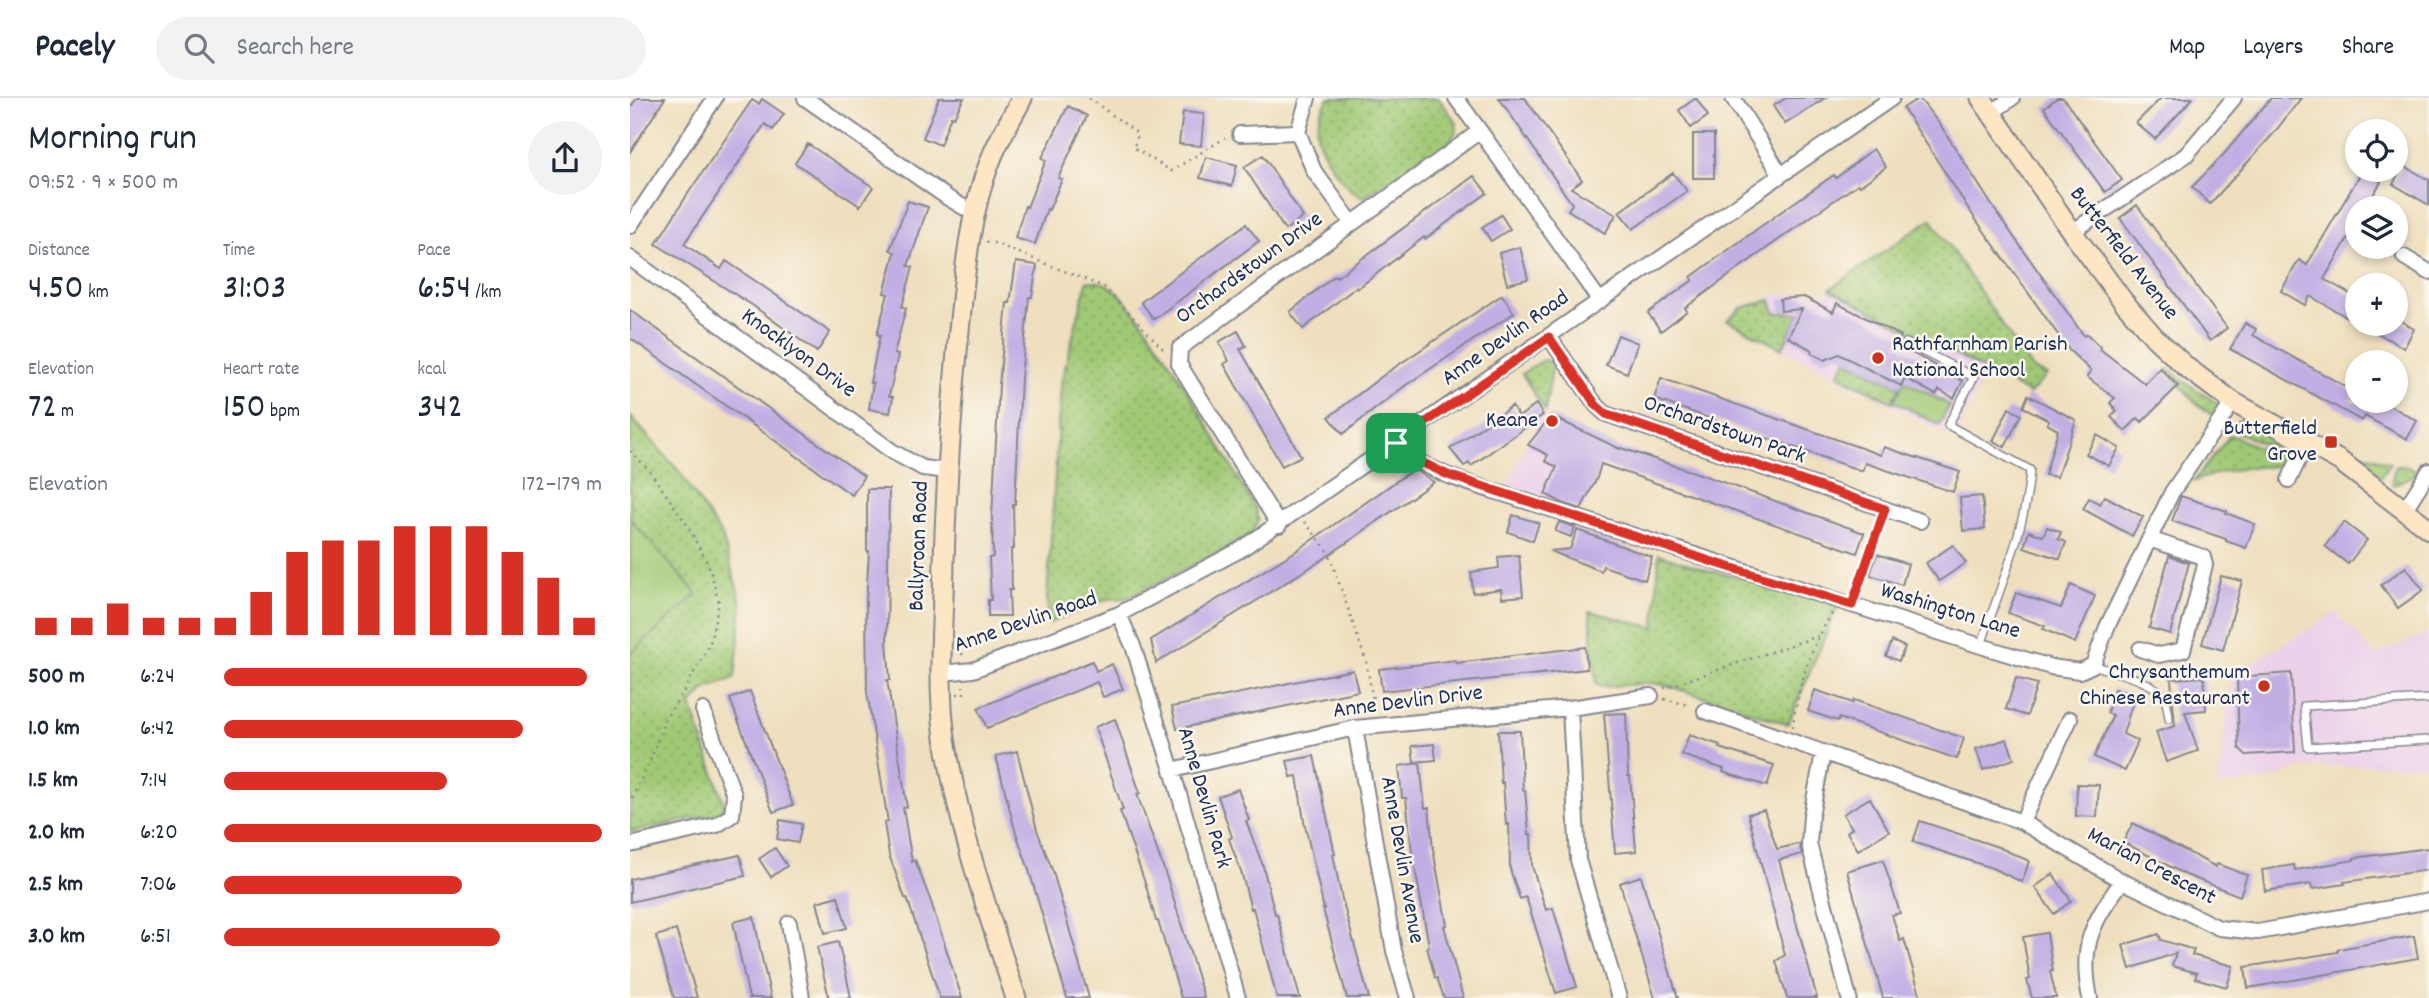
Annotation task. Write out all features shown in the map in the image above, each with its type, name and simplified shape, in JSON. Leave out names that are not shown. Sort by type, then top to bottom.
[{"type":"main road","name":"Ballyroan Road","points":[[1016,998],[965,839],[945,736],[942,673],[947,471],[961,305],[975,214],[991,159],[1023,98]]},
{"type":"main road","name":"Butterfield Avenue","points":[[1986,105],[2072,233],[2123,301],[2155,338],[2186,367],[2233,402],[2340,461],[2429,529]]},
{"type":"street","points":[[630,226],[715,98]]},
{"type":"street","points":[[805,98],[975,214]]},
{"type":"street","points":[[1240,134],[1298,132],[1308,98]]},
{"type":"street","points":[[1456,98],[1600,301]]},
{"type":"street","points":[[1733,98],[1781,175]]},
{"type":"street","name":"Anne Devlin Road","points":[[942,673],[974,670],[1119,614],[1240,550],[1892,98]]},
{"type":"street","points":[[1986,105],[2012,98]]},
{"type":"street","points":[[2072,233],[2186,155],[2234,98]]},
{"type":"street","name":"Orchardstown Drive","points":[[1174,354],[1480,131]]},
{"type":"street","name":"Orchardstown Drive","points":[[1298,132],[1314,171],[1352,223]]},
{"type":"street","name":"Knocklyon Drive","points":[[630,258],[893,452],[923,468],[947,471]]},
{"type":"street","points":[[2408,259],[2429,271]]},
{"type":"street","name":"Orchardstown Park","points":[[1549,337],[1596,405],[1606,414],[1920,521]]},
{"type":"street","points":[[1174,354],[1279,525]]},
{"type":"street","points":[[2093,665],[2106,627],[2172,492],[2233,402]]},
{"type":"street","points":[[2289,480],[2308,442]]},
{"type":"street","name":"Washington Lane","points":[[1396,443],[1409,456],[1448,475],[1837,601],[2051,667],[2080,671],[2093,665]]},
{"type":"street","points":[[2405,509],[2429,471]]},
{"type":"street","points":[[2140,649],[2158,655],[2183,650],[2205,565],[2203,557],[2149,539]]},
{"type":"street","name":"Anne Devlin Park","points":[[1119,614],[1133,646],[1172,770],[1238,998]]},
{"type":"street","name":"Anne Devlin Drive","points":[[1172,770],[1355,728],[1570,708],[1659,694]]},
{"type":"street","points":[[1570,708],[1578,860],[1619,998]]},
{"type":"street","points":[[630,845],[717,825],[732,815],[734,794],[703,710]]},
{"type":"street","name":"Marian Crescent","points":[[1705,710],[2022,822],[2122,881],[2219,928],[2258,932],[2429,901]]},
{"type":"street","points":[[2022,822],[2070,719]]},
{"type":"street","name":"Anne Devlin Avenue","points":[[1355,728],[1394,951],[1408,998]]},
{"type":"street","points":[[1823,753],[1811,816],[1809,844],[1849,998]]},
{"type":"street","points":[[2090,998],[2085,974],[2085,951],[2093,928],[2122,881]]},
{"type":"street","points":[[789,923],[802,998]]},
{"type":"lane","points":[[1906,343],[1974,377],[1948,425],[2030,470],[2029,489],[2020,529],[1981,646]]},
{"type":"lane","points":[[2093,665],[2151,685],[2163,694],[2169,719]]},
{"type":"lane","points":[[2429,699],[2304,706],[2308,747],[2429,740]]},
{"type":"path","points":[[1089,98],[1136,132],[1137,140],[1133,147],[1171,171],[1226,138]]},
{"type":"path","points":[[986,242],[1104,287],[1163,349],[1174,354]]},
{"type":"path","points":[[630,451],[649,470],[686,523],[709,566],[719,603],[710,643],[665,719],[650,761],[630,802]]},
{"type":"path","points":[[1852,605],[1885,509]]},
{"type":"path","points":[[1306,523],[1328,551],[1366,661],[1376,714]]},
{"type":"path","points":[[1793,731],[1794,708],[1818,636],[1837,601]]},
{"type":"path","points":[[1659,694],[1818,636]]},
{"type":"path","points":[[1659,694],[1688,705]]},
{"type":"shaded area","name":"Rathfarnham Parish National School","points":[[1830,289],[1986,372],[1955,438],[1727,320],[1741,308],[1783,294],[1828,294]]},
{"type":"shaded area","points":[[1542,413],[1611,445],[1584,508],[1572,507],[1507,484]]},
{"type":"shaded area","points":[[2336,612],[2375,655],[2429,633],[2429,764],[2302,767],[2269,780],[2218,786],[2232,676]]},
{"type":"green space","points":[[1329,98],[1438,98],[1457,123],[1456,132],[1447,145],[1363,197],[1356,194],[1340,178],[1321,147],[1317,129],[1321,112]]},
{"type":"green space","points":[[1931,219],[2032,369],[2047,375],[2030,394],[1830,289]]},
{"type":"green space","points":[[1087,281],[1103,283],[1119,294],[1139,317],[1206,422],[1255,508],[1258,520],[1250,537],[1127,598],[1108,599],[1049,623],[1047,599],[1061,383]]},
{"type":"green space","points":[[1771,300],[1775,313],[1800,313],[1782,349],[1727,320],[1741,308]]},
{"type":"green space","points":[[1543,360],[1553,362],[1545,411],[1522,374]]},
{"type":"green space","points":[[1846,360],[1900,387],[1892,402],[1838,375]]},
{"type":"green space","points":[[2169,369],[2220,405],[2222,408],[2218,419],[2198,405],[2166,370]]},
{"type":"green space","points":[[1905,381],[1950,405],[1939,425],[1894,401]]},
{"type":"green space","points":[[630,416],[678,470],[722,536],[742,605],[735,678],[706,689],[691,705],[725,806],[716,814],[630,832]]},
{"type":"green space","points":[[2239,420],[2246,421],[2288,446],[2287,454],[2228,428]]},
{"type":"green space","points":[[2230,435],[2284,458],[2281,466],[2214,474],[2193,482]]},
{"type":"green space","points":[[2363,454],[2390,463],[2381,477],[2359,463]]},
{"type":"green space","points":[[2396,466],[2410,467],[2418,473],[2393,485]]},
{"type":"green space","points":[[630,519],[697,594],[630,654]]},
{"type":"green space","points":[[1659,554],[1711,571],[1778,585],[1838,605],[1788,724],[1669,686],[1652,683],[1602,687],[1596,684],[1590,611],[1655,628]]},
{"type":"building","points":[[637,98],[665,98],[630,152],[630,108]]},
{"type":"building","points":[[939,98],[964,98],[954,117],[951,116],[940,145],[923,138]]},
{"type":"building","points":[[1499,98],[1525,98],[1582,180],[1571,188],[1616,215],[1605,233],[1568,210],[1572,204]]},
{"type":"building","points":[[1696,98],[1708,116],[1691,128],[1679,110]]},
{"type":"building","points":[[1786,98],[1825,98],[1785,124],[1773,106]]},
{"type":"building","points":[[1919,98],[1941,126],[1997,213],[2084,336],[2087,334],[2100,349],[2145,384],[2160,368],[2178,386],[2142,422],[2138,418],[2125,431],[2111,417],[2117,411],[2110,403],[2115,398],[2087,377],[2091,371],[2069,350],[1974,217],[1903,108]]},
{"type":"building","points":[[2057,98],[2063,98],[2122,180],[2105,192],[2044,108]]},
{"type":"building","points":[[2161,98],[2193,98],[2155,139],[2136,123]]},
{"type":"building","points":[[2271,98],[2301,98],[2274,133],[2210,204],[2192,187]]},
{"type":"building","points":[[762,99],[784,114],[773,130],[765,124],[684,244],[721,269],[726,261],[830,332],[817,352],[752,305],[656,244],[752,100],[759,104]]},
{"type":"building","points":[[1068,106],[1087,116],[1058,178],[1062,179],[1049,210],[1047,209],[1035,244],[1015,238],[1025,206],[1027,207],[1046,160],[1042,158]]},
{"type":"building","points":[[1183,112],[1204,114],[1201,146],[1179,144]]},
{"type":"building","points":[[1693,134],[1714,134],[1714,178],[1693,178]]},
{"type":"building","points":[[808,144],[873,187],[860,206],[795,163]]},
{"type":"building","points":[[1873,149],[1886,167],[1742,266],[1685,308],[1687,311],[1661,331],[1648,313],[1693,280],[1691,277],[1717,258],[1834,175],[1836,178]]},
{"type":"building","points":[[1263,155],[1303,217],[1285,230],[1244,167]]},
{"type":"building","points":[[1206,157],[1237,165],[1232,186],[1200,178]]},
{"type":"building","points":[[2408,168],[2429,180],[2429,205],[2393,184],[2408,182]]},
{"type":"building","points":[[1673,173],[1687,191],[1633,229],[1619,212]]},
{"type":"building","points":[[1474,176],[1487,193],[1357,289],[1356,287],[1303,329],[1290,312],[1335,275],[1337,277]]},
{"type":"building","points":[[2356,182],[2381,182],[2372,196],[2347,196]]},
{"type":"building","points":[[2345,200],[2345,243],[2324,279],[2345,291],[2345,316],[2310,296],[2305,305],[2281,291],[2299,260],[2307,265]]},
{"type":"building","points":[[908,201],[928,207],[908,266],[913,267],[902,307],[906,308],[894,354],[898,355],[889,396],[893,397],[890,413],[869,409],[873,383],[870,383],[880,335],[877,334],[888,294],[884,293],[895,252],[890,250]]},
{"type":"building","points":[[2137,205],[2227,328],[2210,341],[2120,218]]},
{"type":"building","points":[[1501,215],[1510,229],[1491,241],[1482,227]]},
{"type":"building","points":[[1246,224],[1259,241],[1154,319],[1141,302]]},
{"type":"building","points":[[1520,247],[1528,279],[1507,284],[1499,253]]},
{"type":"building","points":[[1016,262],[1037,265],[1032,297],[1029,297],[1021,378],[1013,504],[1014,549],[1011,549],[1012,590],[1009,590],[1010,616],[988,616],[988,600],[991,600],[989,558],[993,557],[992,516],[999,385],[1007,303],[1010,303]]},
{"type":"building","points":[[1502,295],[1514,313],[1406,385],[1343,434],[1329,417],[1385,374]]},
{"type":"building","points":[[1804,297],[1833,312],[1837,303],[1901,336],[1897,344],[1963,381],[1954,398],[1939,390],[1936,395],[1905,378],[1901,386],[1839,354],[1825,360],[1811,353],[1812,350],[1788,337],[1802,309],[1781,311],[1780,299]]},
{"type":"building","points":[[630,310],[864,476],[852,495],[630,338]]},
{"type":"building","points":[[2245,323],[2256,329],[2253,335],[2345,386],[2345,412],[2230,349]]},
{"type":"building","points":[[2408,325],[2414,329],[2404,348],[2383,336],[2408,336]]},
{"type":"building","points":[[1238,331],[1246,346],[1240,349],[1301,456],[1282,466],[1224,364],[1229,361],[1219,342]]},
{"type":"building","points":[[1618,335],[1638,343],[1627,373],[1606,365]]},
{"type":"building","points":[[1661,378],[1881,455],[1884,447],[1960,472],[1953,492],[1865,463],[1862,471],[1654,399]]},
{"type":"building","points":[[2028,395],[2076,420],[2057,477],[2045,475],[2058,430],[2047,424],[2049,420],[2023,407]]},
{"type":"building","points":[[1536,404],[1543,415],[1471,466],[1469,463],[1464,466],[1450,449],[1512,406],[1519,417]]},
{"type":"building","points":[[2009,408],[2021,415],[2005,447],[1993,441]]},
{"type":"building","points":[[2347,413],[2403,413],[2417,421],[2407,439],[2365,416],[2362,421]]},
{"type":"building","points":[[1551,416],[1620,449],[1703,475],[1864,533],[1857,553],[1601,464],[1581,509],[1563,503],[1545,494],[1557,467],[1545,461],[1548,455],[1528,445]]},
{"type":"building","points":[[2097,435],[2119,448],[2109,466],[2086,454]]},
{"type":"building","points":[[1414,469],[1434,482],[1322,560],[1156,663],[1151,640],[1296,551]]},
{"type":"building","points":[[867,489],[889,489],[887,641],[890,680],[887,680],[907,807],[903,808],[912,862],[915,860],[931,902],[962,998],[940,998],[907,898],[889,855],[884,823],[888,822],[867,692]]},
{"type":"building","points":[[1982,496],[1985,529],[1963,531],[1960,498]]},
{"type":"building","points":[[2105,496],[2143,517],[2132,536],[2083,509],[2089,498],[2100,504]]},
{"type":"building","points":[[2181,496],[2227,511],[2226,513],[2255,524],[2246,548],[2172,521]]},
{"type":"building","points":[[1513,515],[1539,523],[1533,541],[1508,532]]},
{"type":"building","points":[[1559,522],[1575,527],[1571,537],[1555,531]]},
{"type":"building","points":[[2344,522],[2367,540],[2348,564],[2325,546]]},
{"type":"building","points":[[2047,527],[2061,532],[2058,539],[2066,542],[2060,559],[2024,547],[2029,531],[2043,536]]},
{"type":"building","points":[[1577,530],[1652,557],[1645,580],[1603,566],[1601,571],[1550,551],[1570,549]]},
{"type":"building","points":[[1953,545],[1966,563],[1939,581],[1926,563]]},
{"type":"building","points":[[1877,554],[1908,564],[1902,585],[1870,575]]},
{"type":"building","points":[[1519,555],[1523,596],[1502,598],[1501,589],[1473,593],[1471,572],[1499,568],[1498,557]]},
{"type":"building","points":[[2169,556],[2189,563],[2170,634],[2149,628]]},
{"type":"building","points":[[2406,567],[2423,590],[2398,608],[2381,585]]},
{"type":"building","points":[[2221,576],[2242,581],[2223,650],[2202,644]]},
{"type":"building","points":[[2071,585],[2095,596],[2075,643],[2043,629],[2045,626],[2008,613],[2016,593],[2061,608]]},
{"type":"building","points":[[1892,641],[1905,647],[1899,661],[1886,656]]},
{"type":"building","points":[[1585,647],[1587,669],[1382,691],[1379,669],[1456,660],[1456,663]]},
{"type":"building","points":[[1092,661],[1096,671],[1112,664],[1123,689],[1103,697],[1097,682],[987,728],[978,708]]},
{"type":"building","points":[[1353,670],[1358,691],[1177,729],[1172,707]]},
{"type":"building","points":[[2291,673],[2295,752],[2246,755],[2239,748],[2237,677]]},
{"type":"building","points":[[2204,677],[2206,710],[2185,712],[2198,751],[2166,762],[2156,732],[2175,726],[2171,679]]},
{"type":"building","points":[[2016,678],[2037,684],[2027,716],[2006,709]]},
{"type":"building","points":[[2114,689],[2135,695],[2123,734],[2138,741],[2125,771],[2094,757],[2113,715],[2107,713]]},
{"type":"building","points":[[1815,690],[1853,703],[1854,700],[1964,738],[1957,759],[1839,718],[1838,721],[1808,711]]},
{"type":"building","points":[[750,691],[793,805],[773,812],[730,699]]},
{"type":"building","points":[[1626,713],[1628,776],[1636,851],[1615,853],[1604,714]]},
{"type":"building","points":[[1115,719],[1204,998],[1181,998],[1120,811],[1123,810],[1095,727]]},
{"type":"building","points":[[1498,731],[1520,731],[1523,790],[1531,834],[1532,866],[1546,910],[1553,908],[1577,987],[1556,993],[1526,897],[1520,899],[1510,869],[1509,824],[1506,825]]},
{"type":"building","points":[[1689,735],[1720,745],[1719,748],[1774,765],[1767,786],[1682,755]]},
{"type":"building","points":[[2007,739],[2014,759],[1983,770],[1976,749]]},
{"type":"building","points":[[1434,744],[1436,760],[1414,762],[1412,746]]},
{"type":"building","points":[[1017,751],[1037,830],[1053,872],[1089,998],[1067,998],[1015,830],[996,756]]},
{"type":"building","points":[[1314,756],[1341,895],[1369,998],[1347,998],[1323,909],[1297,776],[1291,777],[1287,761]]},
{"type":"building","points":[[1420,763],[1425,808],[1429,808],[1433,849],[1447,925],[1444,926],[1463,998],[1444,998],[1435,978],[1427,947],[1429,946],[1412,852],[1406,798],[1402,798],[1399,766]]},
{"type":"building","points":[[2077,784],[2099,785],[2097,817],[2076,816]]},
{"type":"building","points":[[1238,789],[1300,998],[1277,998],[1253,908],[1251,909],[1229,839],[1232,837],[1218,796]]},
{"type":"building","points":[[1870,798],[1889,831],[1858,850],[1847,832],[1852,828],[1843,814]]},
{"type":"building","points":[[1764,810],[1777,849],[1799,844],[1802,854],[1779,860],[1817,998],[1787,998],[1776,961],[1785,955],[1748,814]]},
{"type":"building","points":[[780,820],[802,824],[798,843],[777,839]]},
{"type":"building","points":[[1920,821],[1998,847],[2029,861],[2022,882],[1992,868],[1913,842]]},
{"type":"building","points":[[2133,823],[2216,867],[2217,864],[2247,875],[2240,896],[2186,875],[2123,842]]},
{"type":"building","points":[[775,848],[787,866],[771,877],[759,859]]},
{"type":"building","points":[[2429,848],[2429,870],[2312,889],[2311,884],[2265,891],[2262,870],[2294,865],[2295,870],[2354,858]]},
{"type":"building","points":[[740,855],[745,876],[630,902],[630,879]]},
{"type":"building","points":[[1883,860],[1900,913],[1892,915],[1900,941],[1904,939],[1921,998],[1883,998],[1847,871]]},
{"type":"building","points":[[2053,874],[2071,901],[2054,914],[2035,887]]},
{"type":"building","points":[[1641,876],[1678,998],[1655,998],[1634,931],[1620,883]]},
{"type":"building","points":[[838,896],[847,928],[825,933],[817,902]]},
{"type":"building","points":[[754,917],[771,998],[749,998],[743,970],[733,922]]},
{"type":"building","points":[[676,930],[697,998],[674,998],[656,936]]},
{"type":"building","points":[[2047,933],[2053,971],[2050,971],[2056,998],[2032,998],[2027,980],[2030,979],[2023,937]]},
{"type":"building","points":[[2159,934],[2161,940],[2194,950],[2192,955],[2233,966],[2227,987],[2195,978],[2197,973],[2172,966],[2176,953],[2130,969],[2123,945]]},
{"type":"building","points":[[2414,936],[2418,958],[2248,988],[2245,967]]},
{"type":"building","points":[[838,942],[851,998],[829,998],[817,947]]},
{"type":"place","name":"Rathfarnham Parish National School","points":[[1878,358]]},
{"type":"place","name":"Keane","points":[[1552,421]]},
{"type":"place","name":"Butterfield Grove","points":[[2331,442]]},
{"type":"place","name":"Chrysanthemum Chinese Restaurant","points":[[2264,686]]},
{"type":"route","points":[[1549,337],[1596,405],[1606,414],[1885,509],[1852,605],[1448,475],[1409,456],[1396,443],[1549,337]]}]
